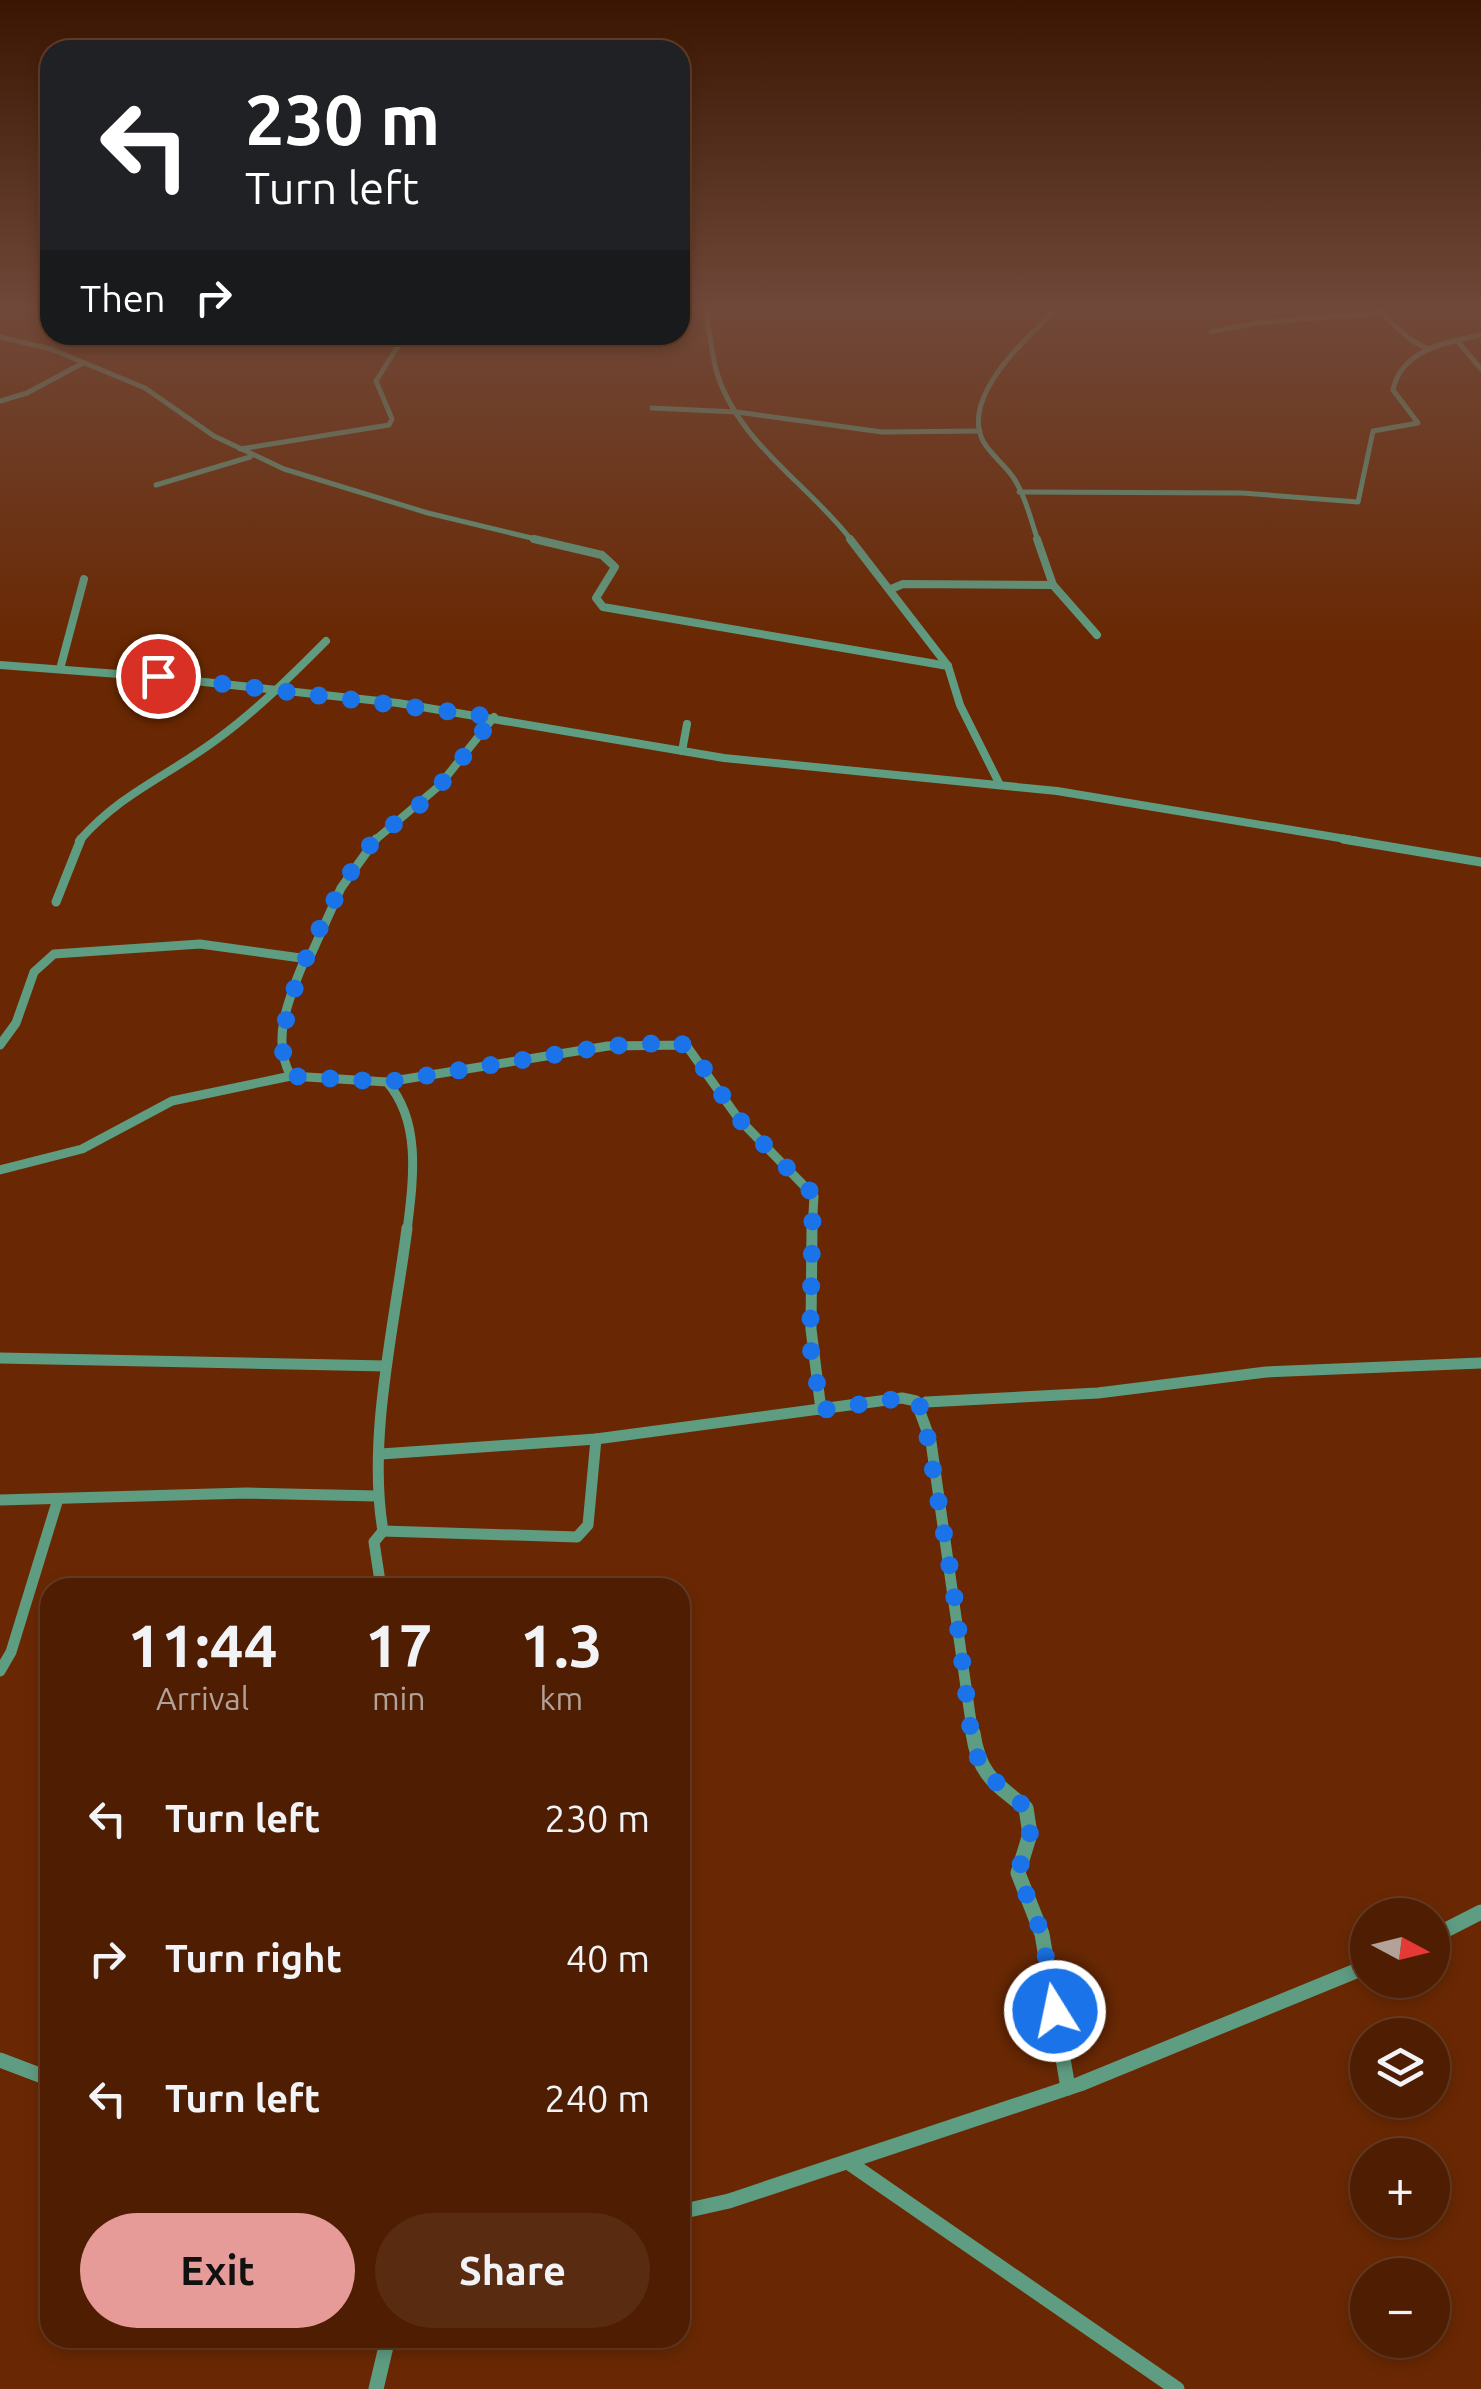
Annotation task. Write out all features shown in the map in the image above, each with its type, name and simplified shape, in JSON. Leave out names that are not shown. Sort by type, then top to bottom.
[{"type":"street","points":[[192,419],[252,456],[428,513],[602,555],[614,567],[596,601],[610,608],[948,666]]},
{"type":"street","points":[[238,450],[391,424],[389,419]]},
{"type":"street","points":[[742,419],[754,440],[840,525],[948,666],[960,705],[1000,785]]},
{"type":"street","points":[[792,419],[882,432],[980,431]]},
{"type":"street","points":[[982,419],[980,431],[1020,492],[1053,586],[1097,635]]},
{"type":"street","points":[[1020,492],[1227,492],[1358,502],[1373,431],[1418,423],[1416,419]]},
{"type":"street","points":[[156,486],[252,456]]},
{"type":"street","points":[[60,669],[84,579]]},
{"type":"street","points":[[891,589],[903,584],[1053,586]]},
{"type":"street","points":[[56,902],[79,842],[109,808],[215,741],[277,690],[326,641]]},
{"type":"street","points":[[0,665],[277,690],[494,717],[682,752],[1057,790],[1481,862]]},
{"type":"street","points":[[291,1076],[284,1064],[285,1026],[294,988],[340,888],[374,842],[432,794],[494,717]]},
{"type":"street","points":[[682,752],[688,724]]},
{"type":"street","points":[[0,1056],[4,1042],[18,1023],[36,967],[48,956],[200,944],[309,959]]},
{"type":"street","points":[[0,1170],[82,1149],[172,1101],[291,1076],[387,1082],[608,1046],[686,1045],[738,1118],[814,1196],[809,1242],[810,1345],[822,1410]]},
{"type":"street","points":[[383,1531],[376,1496],[386,1366],[406,1250],[411,1134],[403,1096],[387,1082]]},
{"type":"street","points":[[0,1358],[386,1366]]},
{"type":"street","points":[[920,1406],[926,1402],[1098,1394],[1266,1372],[1481,1363]]},
{"type":"street","points":[[381,1454],[596,1439],[902,1398],[920,1406]]},
{"type":"street","points":[[920,1406],[934,1466],[971,1733],[981,1769],[1026,1808],[1030,1834],[1018,1873],[1042,1934],[1068,2088]]},
{"type":"street","points":[[383,1531],[577,1536],[588,1524],[596,1439]]},
{"type":"street","points":[[0,1500],[248,1493],[376,1496]]},
{"type":"street","points":[[0,1671],[11,1652],[58,1499]]},
{"type":"street","points":[[379,1578],[374,1542],[383,1531]]},
{"type":"street","points":[[1450,1927],[1481,1912]]},
{"type":"street","points":[[690,2210],[730,2201],[1068,2088],[1350,1973]]},
{"type":"street","points":[[0,2060],[40,2075]]},
{"type":"street","points":[[848,2162],[1177,2389]]},
{"type":"street","points":[[376,2389],[386,2348]]},
{"type":"route","points":[[158,676],[494,717],[424,802],[374,842],[340,888],[294,988],[285,1026],[286,1069],[291,1076],[387,1082],[608,1046],[680,1042],[696,1057],[738,1118],[813,1194],[808,1268],[810,1345],[822,1410],[902,1398],[916,1401],[923,1411],[953,1586],[971,1733],[981,1769],[1026,1808],[1030,1834],[1018,1873],[1042,1934],[1055,2011]]}]
